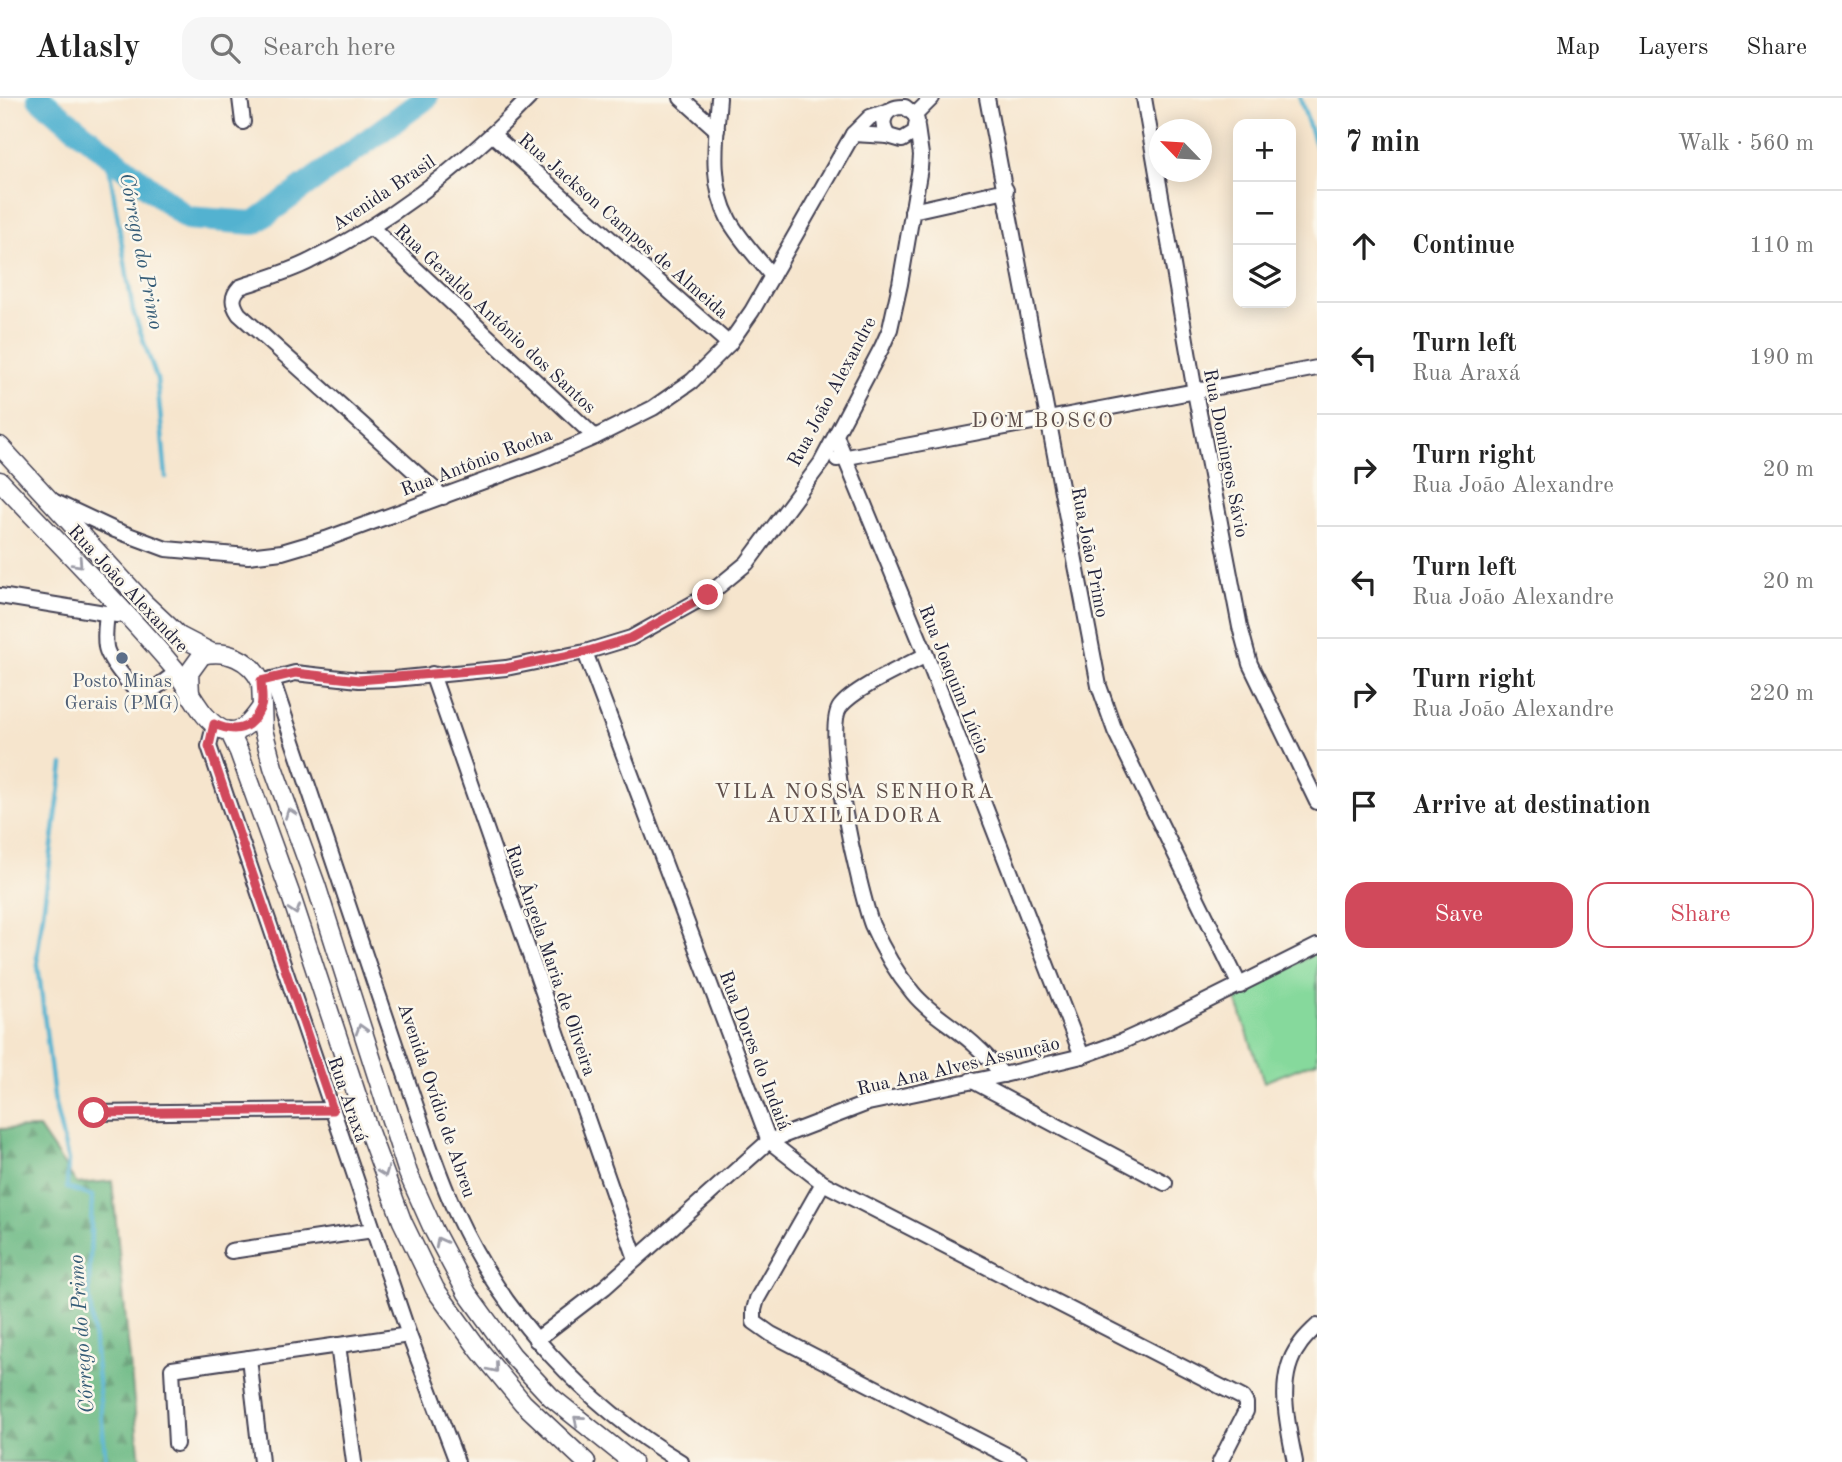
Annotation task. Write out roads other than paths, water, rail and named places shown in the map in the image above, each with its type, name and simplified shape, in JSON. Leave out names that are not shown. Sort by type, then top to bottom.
[{"type":"main road","name":"Rua Antônio Rocha","points":[[0,446],[51,500]]},
{"type":"main road","name":"Rua João Alexandre","points":[[0,481],[129,617],[177,672],[190,695],[221,728]]},
{"type":"main road","name":"Rua João Alexandre","points":[[51,500],[145,604],[179,636],[212,653]]},
{"type":"main road","name":"Rua João Alexandre","points":[[190,695],[189,673],[202,655],[212,653],[223,652],[243,660],[267,680]]},
{"type":"main road","points":[[267,680],[261,708],[263,730],[273,767],[316,885],[404,1160],[434,1231],[467,1293],[512,1355],[551,1396],[633,1462]]},
{"type":"main road","points":[[221,728],[248,726],[261,708]]},
{"type":"main road","points":[[221,728],[239,752],[290,893],[369,1132],[402,1221],[435,1289],[480,1351],[523,1403],[586,1462]]},
{"type":"street","points":[[240,98],[243,122]]},
{"type":"street","name":"Avenida Brasil","points":[[443,497],[239,314],[233,305],[233,295],[240,287],[309,262],[371,227],[437,180],[493,135],[529,98]]},
{"type":"street","points":[[681,98],[717,130]]},
{"type":"street","points":[[719,98],[716,173],[720,199],[730,221],[772,276]]},
{"type":"street","points":[[853,134],[888,135],[897,140],[907,139],[932,98]]},
{"type":"street","name":"Rua João Primo","points":[[987,98],[1099,686],[1115,731],[1240,986]]},
{"type":"street","name":"Rua Domingos Sávio","points":[[1144,98],[1195,392],[1240,627],[1250,664],[1317,802]]},
{"type":"street","points":[[853,134],[870,117],[892,106],[905,107],[916,121]]},
{"type":"street","points":[[888,135],[883,121],[892,106]]},
{"type":"street","name":"Rua João Alexandre","points":[[267,680],[295,673],[359,680],[394,679],[506,668],[585,652],[631,638],[673,617],[708,595],[747,564],[821,463],[890,329],[921,155],[916,121]]},
{"type":"street","name":"Rua Antônio Rocha","points":[[51,500],[115,530],[166,549],[247,556],[282,552],[443,497],[595,437],[653,408],[692,381],[729,344],[752,312],[853,134]]},
{"type":"street","name":"Rua Jackson Campos de Almeida","points":[[493,135],[729,344]]},
{"type":"street","points":[[912,211],[1006,190]]},
{"type":"street","name":"Rua Geraldo Antônio dos Santos","points":[[371,227],[595,437]]},
{"type":"street","points":[[821,463],[1317,368]]},
{"type":"street","name":"Rua Joaquim Lúcio","points":[[836,436],[926,655],[1082,1056]]},
{"type":"street","points":[[0,596],[129,617]]},
{"type":"street","points":[[107,613],[107,653],[135,691],[142,695],[150,692],[177,672]]},
{"type":"street","name":"Rua Dores do Indaiá","points":[[585,652],[769,1141],[823,1183],[1243,1398],[1246,1410],[1220,1462]]},
{"type":"street","points":[[926,655],[846,700],[835,717],[835,755],[857,868],[872,924],[887,953],[913,993],[978,1047],[1003,1075]]},
{"type":"street","name":"Rua Ângela Maria de Oliveira","points":[[432,674],[636,1259]]},
{"type":"street","name":"Avenida Ovídio de Abreu","points":[[267,680],[429,1146],[457,1216],[489,1274],[536,1340],[566,1373],[649,1443],[681,1462]]},
{"type":"street","name":"Rua Araxá","points":[[221,728],[209,746],[409,1335],[457,1462]]},
{"type":"street","name":"Rua Ana Alves Assunção","points":[[536,1340],[605,1287],[769,1141],[868,1103],[1082,1056],[1123,1041],[1317,946]]},
{"type":"street","points":[[971,1080],[1165,1183]]},
{"type":"street","points":[[94,1113],[333,1110]]},
{"type":"street","points":[[823,1183],[757,1299],[754,1322],[771,1334],[1020,1462]]},
{"type":"street","points":[[231,1251],[373,1230]]},
{"type":"street","points":[[1295,1462],[1287,1413],[1287,1369],[1297,1347],[1317,1325]]},
{"type":"street","points":[[176,1444],[172,1370],[409,1335]]},
{"type":"street","points":[[338,1345],[354,1462]]},
{"type":"street","points":[[249,1358],[261,1462]]},
{"type":"street","points":[[633,1462],[649,1443]]},
{"type":"waterway","points":[[39,98],[187,218],[254,223],[426,98]]},
{"type":"waterway","points":[[1300,98],[1317,150]]},
{"type":"waterway","name":"Córrego do Primo","points":[[107,154],[133,311],[157,379],[166,477]]},
{"type":"waterway","name":"Córrego do Primo","points":[[63,765],[37,957],[55,1105],[68,1160],[67,1188],[92,1196],[89,1291],[106,1462]]},
{"type":"place","name":"Posto Minas Gerais (PMG)","points":[[122,658]]},
{"type":"district","name":"DOM BOSCO","points":[[1043,420]]},
{"type":"district","name":"VILA NOSSA SENHORA AUXILIADORA","points":[[855,803]]}]
